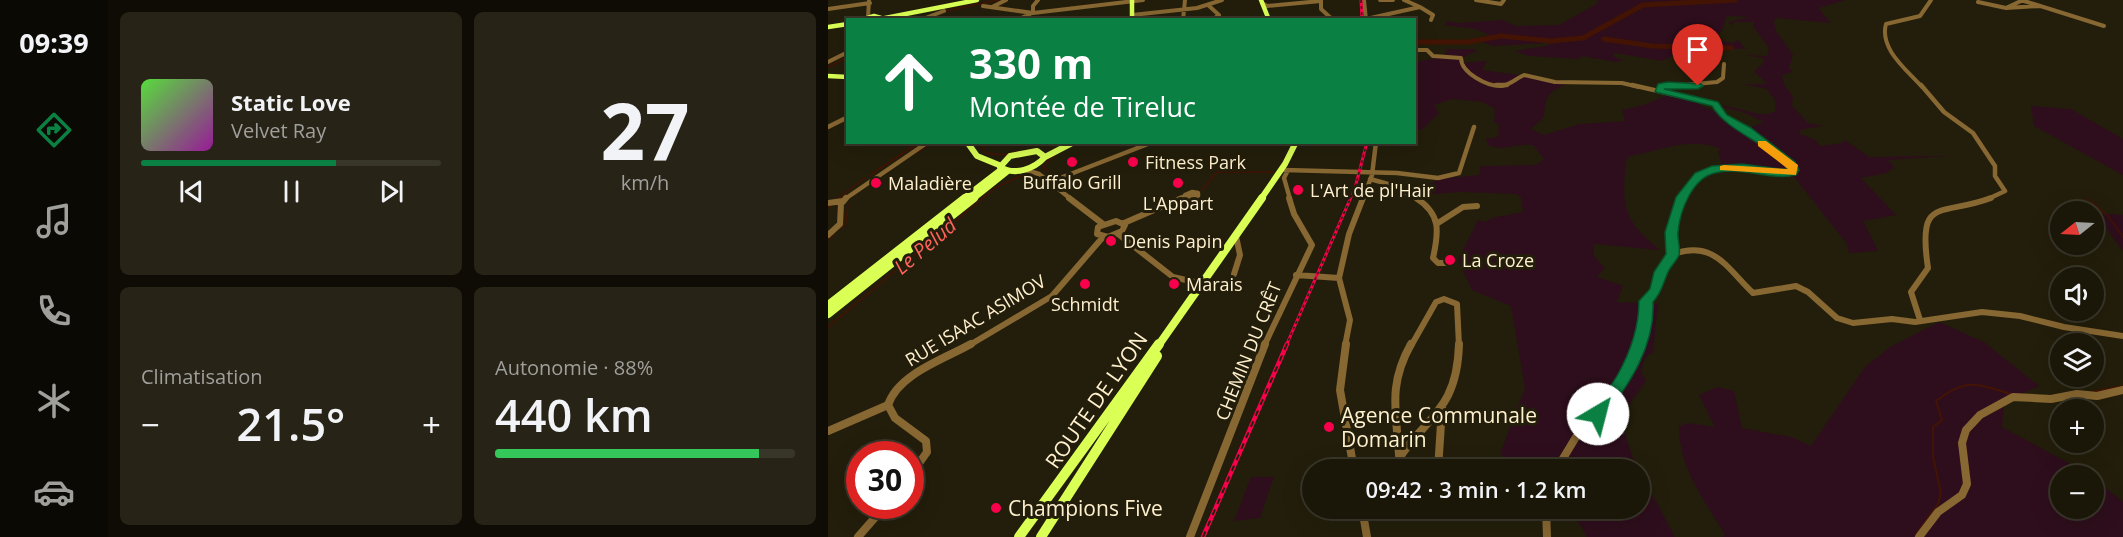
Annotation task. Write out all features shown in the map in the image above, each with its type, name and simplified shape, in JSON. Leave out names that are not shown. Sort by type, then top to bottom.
[{"type":"main road","points":[[875,17],[970,0]]},
{"type":"main road","points":[[875,17],[977,0]]},
{"type":"main road","points":[[1132,1],[1132,17]]},
{"type":"main road","points":[[1265,2],[1269,18]]},
{"type":"main road","points":[[828,27],[846,23]]},
{"type":"main road","points":[[828,76],[846,77]]},
{"type":"main road","points":[[968,144],[975,153],[1003,168],[1024,170],[1037,168],[1041,153]]},
{"type":"main road","points":[[1023,152],[1033,144]]},
{"type":"main road","points":[[1038,144],[1036,146],[1041,153]]},
{"type":"main road","points":[[975,153],[995,158],[1023,152],[1041,153],[1066,144]]},
{"type":"main road","name":"ROUTE DE LYON","points":[[1019,537],[1203,284],[1272,181],[1283,171],[1293,144]]},
{"type":"main road","points":[[828,314],[1003,168],[1010,156]]},
{"type":"main road","points":[[828,305],[1003,168]]},
{"type":"main road","name":"ROUTE DE LYON","points":[[1041,537],[1203,284]]},
{"type":"street","points":[[992,7],[1006,0]]},
{"type":"street","points":[[1036,18],[1033,5],[1038,0]]},
{"type":"street","points":[[983,6],[1036,12],[1143,0]]},
{"type":"street","points":[[1183,18],[1185,0]]},
{"type":"street","points":[[1132,17],[1183,10],[1222,0]]},
{"type":"street","points":[[1364,0],[1366,18]]},
{"type":"street","points":[[1380,0],[1393,0]]},
{"type":"street","points":[[1404,0],[1433,15],[1431,21]]},
{"type":"street","points":[[1476,0],[1502,4]]},
{"type":"street","points":[[1917,321],[1911,292],[1928,268],[1923,238],[1926,223],[1942,207],[1976,203],[2005,191],[1995,176],[1995,166],[1972,132],[1940,108],[1921,82],[1892,54],[1884,37],[1886,24],[1917,17],[1932,0]]},
{"type":"street","points":[[2006,8],[2022,0],[2044,5],[2104,26]]},
{"type":"street","points":[[828,9],[870,1],[875,17]]},
{"type":"street","points":[[1265,2],[1321,1],[1320,9],[1331,18]]},
{"type":"street","points":[[1978,2],[2006,8],[2044,5]]},
{"type":"street","points":[[1208,5],[1219,15],[1215,18]]},
{"type":"street","points":[[1370,18],[1420,7]]},
{"type":"street","points":[[1383,8],[1392,12]]},
{"type":"street","points":[[925,18],[944,11]]},
{"type":"street","points":[[1022,18],[1036,12]]},
{"type":"street","points":[[1416,50],[1427,50],[1433,56],[1461,58],[1461,64],[1469,74],[1498,86],[1506,86],[1524,75],[1555,82],[1622,83],[1715,104],[1723,117],[1747,130],[1794,167],[1792,173],[1789,174],[1742,167],[1712,170],[1699,175],[1682,197],[1672,232],[1673,254],[1661,272],[1656,290],[1646,301],[1645,328],[1624,380],[1589,426],[1576,437],[1563,459]]},
{"type":"street","points":[[828,62],[846,53]]},
{"type":"street","points":[[1659,90],[1663,85],[1698,86],[1719,81],[1723,76],[1724,64]]},
{"type":"street","points":[[830,125],[846,118]]},
{"type":"street","points":[[1283,171],[1437,178],[1456,176],[1463,166],[1474,127]]},
{"type":"street","points":[[828,235],[842,219],[840,210],[843,201],[854,190],[925,144]]},
{"type":"street","points":[[1050,182],[1148,144]]},
{"type":"street","points":[[1352,459],[1340,390],[1340,375],[1350,320],[1340,278],[1349,234],[1371,175],[1376,144]]},
{"type":"street","points":[[1037,168],[1050,182],[1103,224],[1124,223],[1184,197]]},
{"type":"street","name":"CHEMIN DU CRÊT","points":[[1190,537],[1252,369],[1312,245],[1294,213],[1283,171]]},
{"type":"street","points":[[1371,175],[1417,198],[1432,209],[1438,223],[1433,258],[1438,263],[1449,263]]},
{"type":"street","points":[[1272,181],[1285,180]]},
{"type":"street","points":[[828,203],[843,201]]},
{"type":"street","points":[[1438,223],[1463,207],[1477,206]]},
{"type":"street","points":[[1103,224],[1095,232],[1103,237],[1118,234],[1125,228],[1124,223]]},
{"type":"street","points":[[1118,234],[1173,277],[1203,284]]},
{"type":"street","points":[[1234,274],[1240,263],[1241,250],[1236,236]]},
{"type":"street","name":"RUE ISAAC ASIMOV","points":[[888,405],[892,393],[908,379],[1024,315],[1052,296],[1103,237]]},
{"type":"street","points":[[1673,254],[1700,249],[1711,252],[1753,293],[1796,286],[1803,288],[1845,321],[1892,319],[1917,321],[1982,312],[2020,315],[2064,327],[2123,336]]},
{"type":"street","points":[[1296,275],[1340,278]]},
{"type":"street","points":[[1397,459],[1442,408],[1449,397],[1456,375],[1460,349],[1457,304],[1445,299],[1436,302],[1399,366],[1394,391],[1399,454]]},
{"type":"street","points":[[1918,537],[1938,512],[1962,495],[1966,484],[1962,443],[1966,430],[1980,415],[1998,403],[2013,397],[2051,399],[2077,394],[2097,396],[2123,390]]},
{"type":"street","points":[[828,431],[888,405],[895,418],[926,441],[927,452],[924,456]]},
{"type":"street","points":[[1439,459],[1442,408]]},
{"type":"street","points":[[858,537],[874,519]]},
{"type":"street","points":[[1364,519],[1367,537]]},
{"type":"street","points":[[1546,519],[1547,537]]},
{"type":"shaded area","points":[[1597,0],[1846,0],[1819,8],[1830,23],[1776,18],[1774,21],[1776,31],[1793,55],[1789,68],[1793,72],[1782,75],[1784,84],[1793,96],[1792,106],[1808,123],[1823,126],[1800,130],[1800,134],[1815,140],[1820,146],[1842,143],[1845,140],[1869,157],[1949,156],[1888,160],[1894,167],[1887,173],[1861,178],[1896,215],[1863,221],[1878,251],[1849,253],[1847,244],[1795,178],[1789,175],[1719,167],[1721,163],[1718,151],[1722,149],[1710,145],[1676,145],[1630,156],[1626,161],[1624,190],[1627,211],[1638,229],[1660,250],[1594,244],[1594,256],[1605,268],[1597,277],[1623,286],[1617,302],[1658,304],[1653,352],[1645,358],[1641,371],[1646,381],[1620,417],[1634,459],[1506,459],[1500,454],[1525,388],[1511,306],[1472,290],[1458,260],[1478,220],[1485,222],[1492,218],[1523,212],[1521,198],[1516,194],[1462,192],[1418,195],[1399,188],[1433,183],[1438,179],[1479,175],[1481,166],[1536,165],[1544,159],[1533,145],[1500,148],[1488,145],[1486,139],[1498,137],[1499,124],[1494,122],[1495,109],[1483,102],[1452,99],[1434,105],[1439,113],[1422,130],[1416,129],[1416,93],[1418,93],[1416,62],[1443,57],[1448,49],[1476,49],[1460,59],[1460,63],[1487,61],[1482,70],[1569,82],[1549,95],[1544,117],[1531,129],[1544,135],[1580,124],[1625,121],[1622,110],[1644,105],[1668,95],[1701,101],[1699,105],[1751,127],[1764,122],[1743,112],[1713,105],[1729,106],[1761,114],[1775,111],[1775,100],[1767,89],[1743,84],[1767,84],[1754,71],[1764,63],[1763,58],[1744,55],[1767,56],[1769,48],[1753,26],[1754,22],[1733,22],[1734,26],[1728,22],[1750,17],[1727,16],[1722,31],[1711,39],[1733,43],[1738,40],[1746,49],[1701,48],[1679,52],[1663,61],[1615,53],[1613,56],[1623,60],[1616,62],[1582,56],[1579,59],[1529,56],[1515,51],[1550,45],[1548,43],[1493,46],[1479,41],[1447,43],[1490,35],[1475,29],[1445,25],[1448,21],[1458,23],[1503,20],[1516,26],[1559,25],[1598,3]]},
{"type":"shaded area","points":[[2031,106],[2071,109],[2123,139],[2123,175],[2034,126]]},
{"type":"shaded area","points":[[2104,214],[2123,215],[2123,251],[2104,225]]},
{"type":"shaded area","points":[[1939,322],[1984,342],[2039,386],[2004,402],[2002,427],[2072,465],[2050,465],[2050,519],[2104,519],[2104,486],[2123,502],[2123,537],[1722,537],[1725,535],[1688,470],[1680,442],[1679,426],[1688,423],[1715,427],[1699,395],[1717,387],[1734,391],[1742,428],[1791,437],[1811,446],[1865,367],[1890,347]]},
{"type":"shaded area","points":[[1251,477],[1274,477],[1260,518],[1234,521]]},
{"type":"shaded area","points":[[1650,490],[1675,537],[1587,537],[1574,519],[1650,519]]},
{"type":"waterway","points":[[946,11],[998,0]]},
{"type":"waterway","points":[[1416,42],[1468,42],[1501,36],[1551,41],[1583,38],[1643,5],[1735,0]]},
{"type":"waterway","points":[[1604,39],[1652,46],[1731,48]]},
{"type":"waterway","points":[[828,67],[846,58]]},
{"type":"waterway","name":"Le Pelud","points":[[870,175],[917,144]]},
{"type":"waterway","points":[[918,152],[930,144]]},
{"type":"waterway","points":[[979,144],[987,153],[1005,155],[1018,151]]},
{"type":"waterway","name":"Le Pelud","points":[[1049,144],[1053,147]]},
{"type":"waterway","name":"Le Pelud","points":[[1054,177],[1043,167],[1056,154]]},
{"type":"waterway","points":[[1202,190],[1217,172],[1273,172]]},
{"type":"waterway","name":"Le Pelud","points":[[828,327],[995,188],[1027,173]]},
{"type":"waterway","name":"Le Pelud","points":[[837,199],[865,178]]},
{"type":"waterway","points":[[2087,198],[2108,216],[2123,237]]},
{"type":"waterway","points":[[841,229],[846,222],[848,204]]},
{"type":"waterway","points":[[828,239],[834,235]]},
{"type":"waterway","points":[[1917,533],[1938,504],[1941,493],[1933,457],[1933,427],[1942,420],[1936,401],[1956,388],[1972,385],[2011,394]]},
{"type":"waterway","points":[[2092,392],[2123,386]]},
{"type":"railway","points":[[1361,0],[1362,18]]},
{"type":"railway","points":[[1286,346],[1355,188],[1366,144]]},
{"type":"railway","points":[[1203,537],[1287,344]]},
{"type":"slow traffic","points":[[1724,168],[1742,167],[1783,174],[1792,173],[1794,167],[1762,143]]},
{"type":"place","name":"Buffalo Grill","points":[[1072,162]]},
{"type":"place","name":"Fitness Park","points":[[1133,162]]},
{"type":"place","name":"Maladière","points":[[876,183]]},
{"type":"place","name":"L'Appart","points":[[1178,183]]},
{"type":"place","name":"L'Art de pl'Hair","points":[[1298,190]]},
{"type":"place","name":"Denis Papin","points":[[1111,241]]},
{"type":"place","name":"La Croze","points":[[1450,260]]},
{"type":"place","name":"Schmidt","points":[[1085,284]]},
{"type":"place","name":"Marais","points":[[1174,284]]},
{"type":"place","name":"Agence Communale Domarin","points":[[1329,427]]},
{"type":"place","name":"Champions Five","points":[[996,508]]},
{"type":"route","points":[[1598,414],[1624,380],[1642,338],[1647,310],[1646,301],[1656,290],[1661,272],[1673,254],[1672,232],[1675,217],[1682,197],[1699,175],[1712,170],[1742,167],[1783,174],[1792,173],[1794,170],[1794,167],[1747,130],[1723,117],[1719,107],[1715,104],[1659,90],[1661,86],[1668,85],[1698,86]]}]
